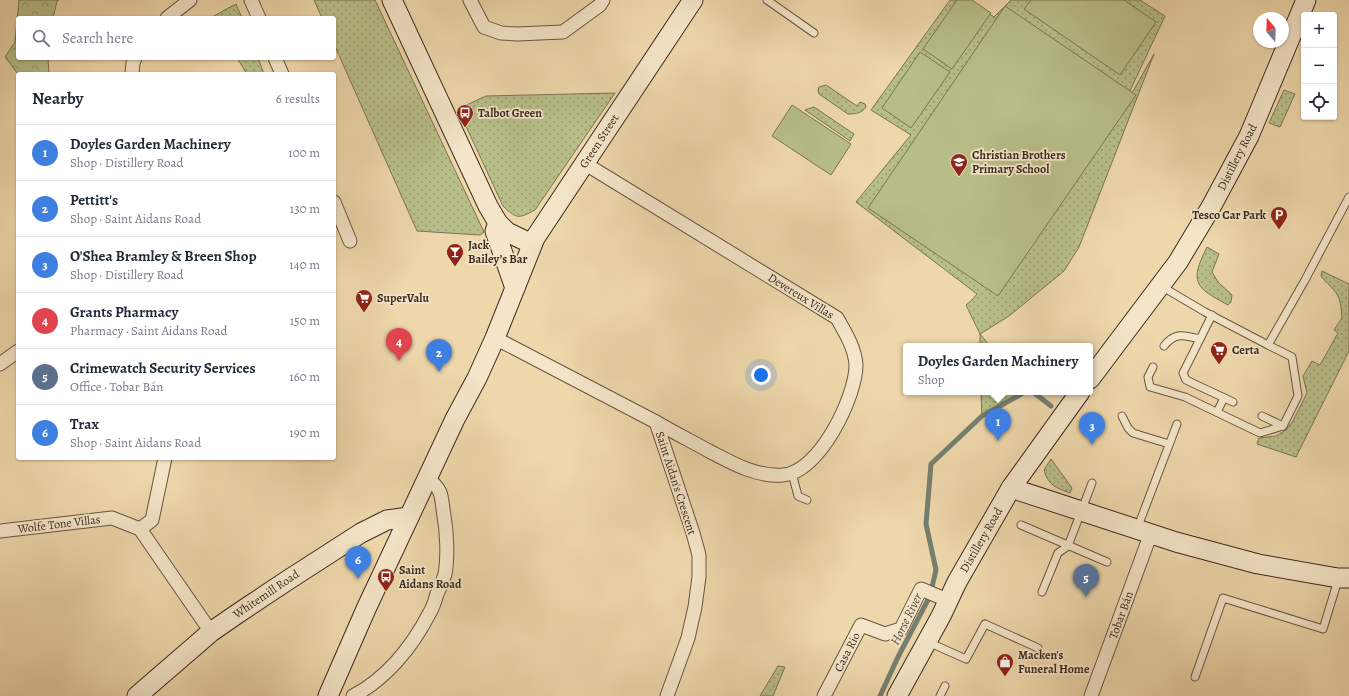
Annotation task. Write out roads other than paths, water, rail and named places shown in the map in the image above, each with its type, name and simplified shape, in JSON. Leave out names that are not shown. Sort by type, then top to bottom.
[{"type":"street","points":[[170,16],[190,0]]},
{"type":"street","points":[[251,0],[258,16]]},
{"type":"street","points":[[392,0],[485,199],[498,223],[507,232],[532,244]]},
{"type":"street","points":[[470,0],[484,27],[501,33],[517,34],[564,32],[600,5],[603,0]]},
{"type":"street","name":"Green Street","points":[[515,288],[535,238],[693,0]]},
{"type":"street","name":"Distillery Road","points":[[1093,375],[1159,285],[1178,262],[1211,207],[1249,136],[1306,0]]},
{"type":"street","points":[[132,72],[134,60]]},
{"type":"street","points":[[276,60],[281,72]]},
{"type":"street","name":"Devereux Villas","points":[[584,163],[837,318],[850,341],[856,365],[851,391],[841,417],[829,438],[814,458],[806,466],[792,473],[784,475],[760,474],[739,466],[656,422]]},
{"type":"street","points":[[336,207],[350,241]]},
{"type":"street","points":[[328,696],[366,609],[495,338],[515,288],[495,231],[498,223]]},
{"type":"street","name":"Saint Aidan's Crescent","points":[[495,338],[656,422],[699,554],[697,592],[688,638],[666,696]]},
{"type":"street","points":[[0,364],[16,352]]},
{"type":"street","name":"Distillery Road","points":[[897,696],[941,616],[935,595],[956,582],[1011,488],[1078,395]]},
{"type":"street","points":[[165,460],[152,520],[140,529],[211,632]]},
{"type":"street","points":[[353,696],[364,690],[388,672],[406,650],[430,614],[445,575],[446,545],[442,500],[440,490],[428,479]]},
{"type":"street","points":[[1011,488],[1176,542],[1258,564],[1344,578]]},
{"type":"street","name":"Whitemill Road","points":[[137,696],[211,632],[237,614],[361,533],[387,520],[410,517]]},
{"type":"street","name":"Wolfe Tone Villas","points":[[0,531],[112,518],[140,529]]},
{"type":"street","name":"Tobar Bán","points":[[1091,696],[1144,531]]},
{"type":"street","name":"Casa Rio","points":[[824,696],[861,625],[885,634],[901,629],[921,589],[935,595]]},
{"type":"lane","points":[[767,0],[814,33]]},
{"type":"lane","points":[[1268,344],[1305,280],[1349,197]]},
{"type":"lane","points":[[1153,367],[1148,378],[1150,387],[1185,397],[1260,433],[1283,426],[1298,396],[1292,357],[1159,285]]},
{"type":"lane","points":[[1212,315],[1183,374],[1186,380],[1233,402]]},
{"type":"lane","points":[[1164,346],[1177,336],[1200,339]]},
{"type":"lane","points":[[1217,412],[1224,398]]},
{"type":"lane","points":[[1122,416],[1128,428],[1133,433],[1169,444]]},
{"type":"lane","points":[[1262,416],[1283,426]]},
{"type":"lane","points":[[1144,531],[1169,444],[1177,424]]},
{"type":"lane","points":[[792,473],[798,496],[807,500]]},
{"type":"lane","points":[[1042,592],[1058,553],[1068,546],[1092,482]]},
{"type":"lane","points":[[1021,525],[1107,562]]},
{"type":"lane","points":[[1195,677],[1223,598],[1323,629],[1344,578]]},
{"type":"lane","points":[[926,641],[966,659],[985,624],[1038,648]]},
{"type":"lane","points":[[940,696],[945,686]]},
{"type":"waterway","name":"Horse River","points":[[880,696],[898,657],[930,596],[936,570],[926,524],[931,464],[982,416],[1020,395]]},
{"type":"waterway","points":[[1037,395],[1051,406]]},
{"type":"place","name":"Talbot Green","points":[[465,128]]},
{"type":"place","name":"Christian Brothers Primary School","points":[[959,177]]},
{"type":"place","name":"Tesco Car Park","points":[[1279,230]]},
{"type":"place","name":"Jack Bailey’s Bar","points":[[455,267]]},
{"type":"place","name":"SuperValu","points":[[364,313]]},
{"type":"place","name":"Grants Pharmacy","points":[[399,361]]},
{"type":"place","name":"Certa","points":[[1219,365]]},
{"type":"place","name":"Pettitt's","points":[[439,372]]},
{"type":"place","name":"Doyles Garden Machinery","points":[[998,441]]},
{"type":"place","name":"O'Shea Bramley & Breen Shop","points":[[1092,445]]},
{"type":"place","name":"Trax","points":[[358,579]]},
{"type":"place","name":"Saint Aidans Road","points":[[386,592]]},
{"type":"place","name":"Crimewatch Security Services","points":[[1086,597]]},
{"type":"place","name":"Macken's Funeral Home","points":[[1005,677]]}]
